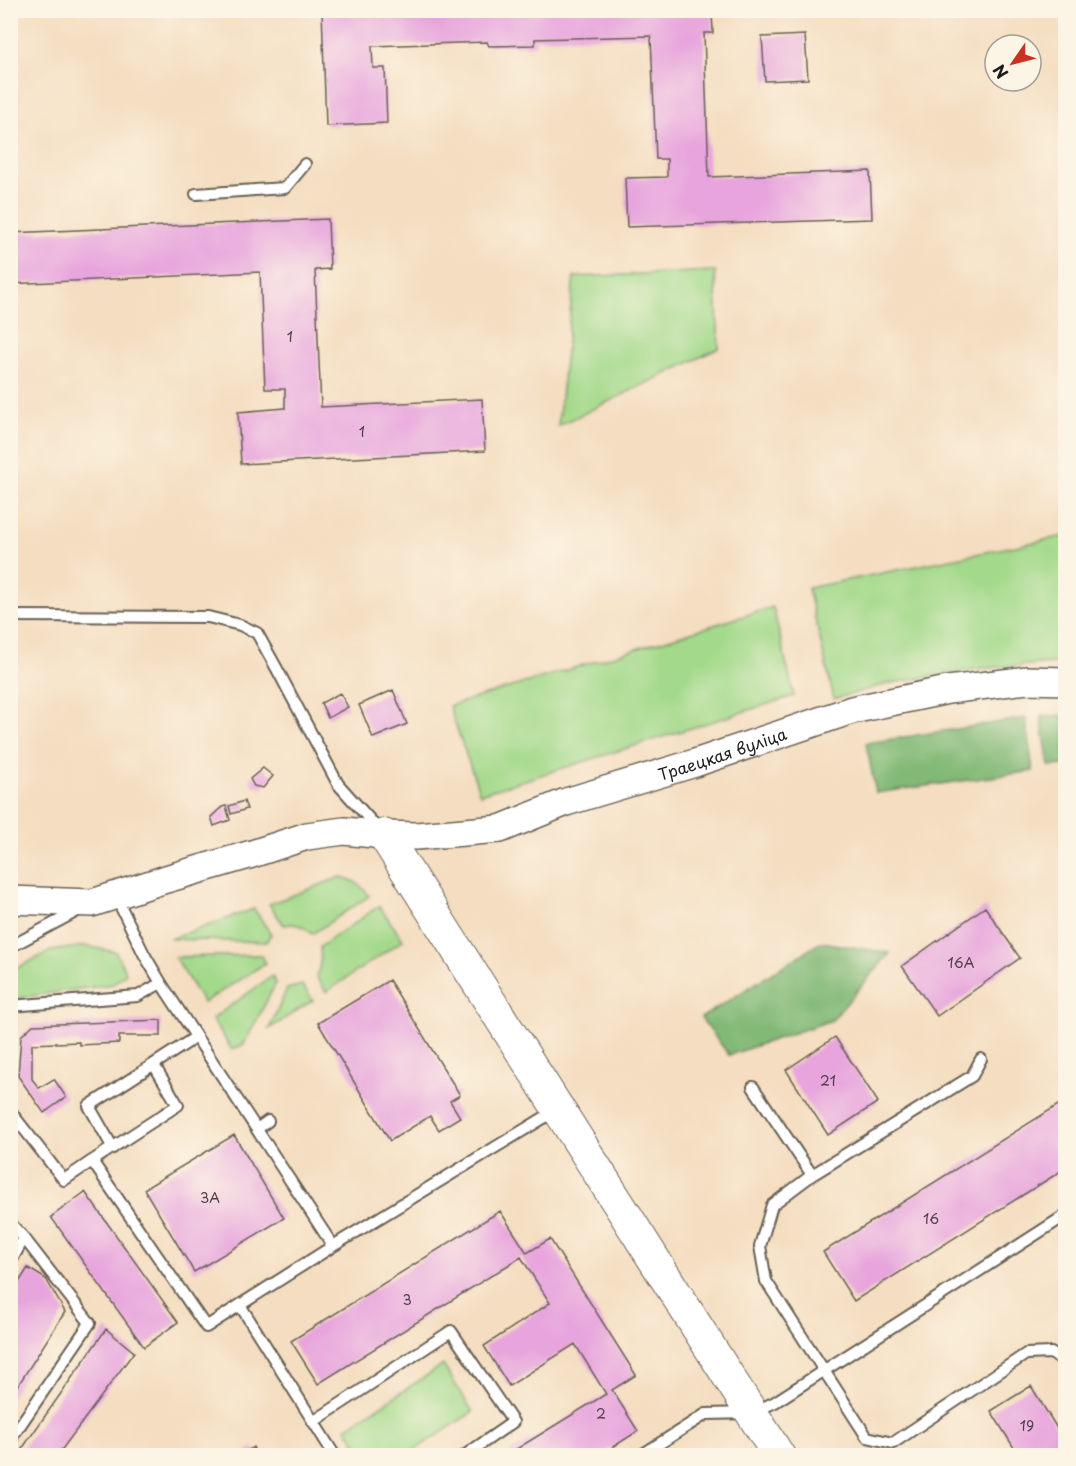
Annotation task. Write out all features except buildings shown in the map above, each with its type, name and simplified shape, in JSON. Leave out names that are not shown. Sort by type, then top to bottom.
[{"type":"main road","points":[[384,836],[779,1455]]},
{"type":"street","name":"Траецкая вуліца","points":[[10,900],[104,899],[307,836],[344,831],[384,836],[416,836],[500,828],[566,802],[694,763],[852,710],[948,690],[1027,680],[1065,681]]},
{"type":"lane","points":[[196,194],[285,188],[305,164]]},
{"type":"lane","points":[[10,616],[208,617],[240,625],[257,633],[338,784],[384,836]]},
{"type":"lane","points":[[10,947],[104,899],[144,954],[160,983],[333,1246]]},
{"type":"lane","points":[[10,1006],[138,996],[160,983]]},
{"type":"lane","points":[[113,1148],[89,1106],[196,1038]]},
{"type":"lane","points":[[981,1059],[972,1076],[812,1176],[772,1205],[760,1246],[766,1281],[867,1437],[893,1443],[1026,1354],[1051,1353],[1065,1364]]},
{"type":"lane","points":[[10,1111],[64,1180],[178,1105],[154,1065]]},
{"type":"lane","points":[[753,1087],[812,1176]]},
{"type":"lane","points":[[92,1161],[206,1327],[333,1246],[559,1109]]},
{"type":"lane","points":[[257,1129],[268,1121]]},
{"type":"lane","points":[[640,1455],[706,1414],[753,1413],[775,1402],[1065,1215]]},
{"type":"lane","points":[[10,1223],[90,1323],[10,1440]]},
{"type":"lane","points":[[10,1263],[24,1238]]},
{"type":"lane","points":[[240,1305],[335,1455]]},
{"type":"lane","points":[[313,1422],[451,1331],[513,1422],[464,1455]]},
{"type":"green space","points":[[715,271],[719,348],[558,426],[574,277]]},
{"type":"green space","points":[[1065,536],[1065,663],[977,669],[891,683],[834,699],[808,588]]},
{"type":"green space","points":[[773,607],[794,696],[480,794],[449,706]]},
{"type":"green space","points":[[1065,715],[1065,765],[1049,766],[1041,716]]},
{"type":"green space","points":[[1026,718],[1033,771],[876,793],[866,743]]},
{"type":"green space","points":[[341,877],[357,883],[369,896],[312,934],[300,925],[284,925],[269,904]]},
{"type":"green space","points":[[379,906],[403,940],[326,992],[316,976],[320,962],[320,947]]},
{"type":"green space","points":[[254,909],[271,934],[266,942],[170,939]]},
{"type":"green space","points":[[821,942],[890,953],[832,1020],[729,1055],[701,1018]]},
{"type":"green space","points":[[85,946],[116,952],[126,973],[113,984],[11,999],[11,971],[51,951]]},
{"type":"green space","points":[[260,955],[266,963],[203,1003],[175,957]]},
{"type":"green space","points":[[272,976],[276,983],[244,1044],[232,1050],[212,1019]]},
{"type":"green space","points":[[302,985],[313,1000],[269,1029],[287,989]]},
{"type":"green space","points":[[443,1365],[473,1412],[407,1455],[364,1455],[346,1428]]}]
